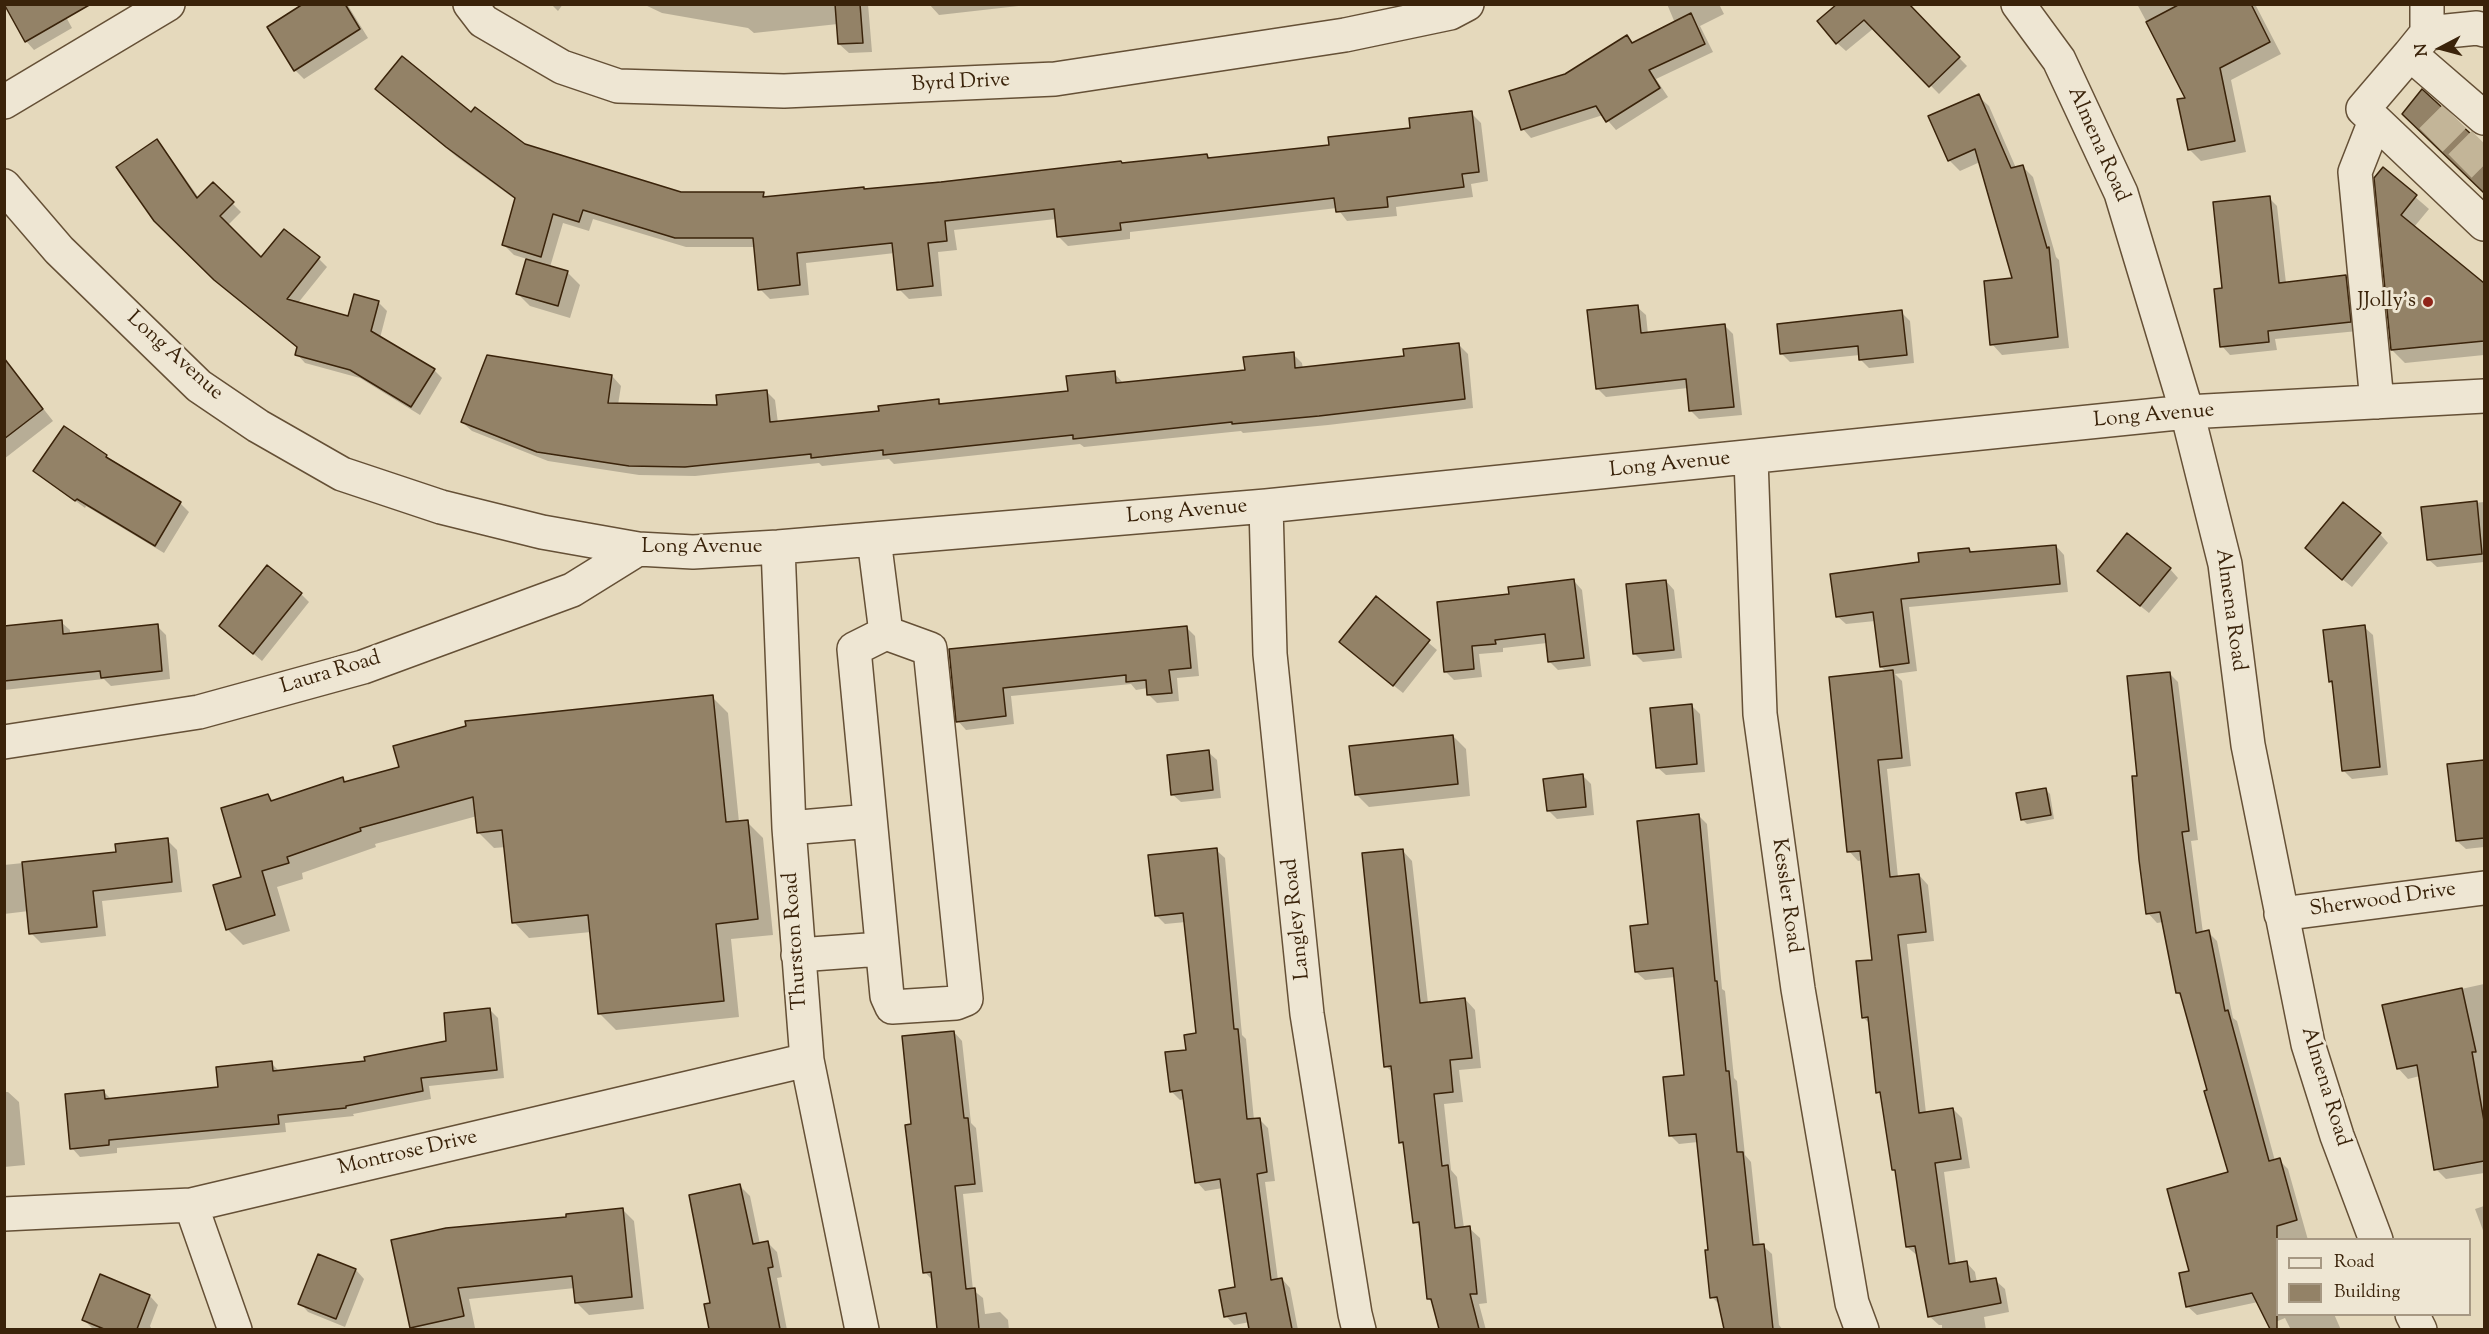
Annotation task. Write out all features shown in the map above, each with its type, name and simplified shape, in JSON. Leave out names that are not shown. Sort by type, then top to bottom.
[{"type":"street","points":[[4,102],[168,4]]},
{"type":"street","name":"Byrd Drive","points":[[470,4],[483,21],[562,66],[618,86],[784,92],[1055,79],[1345,35],[1449,13],[1467,4]]},
{"type":"street","name":"Almena Road","points":[[2018,4],[2059,60],[2121,193],[2187,412],[2225,564],[2248,745],[2308,1044],[2337,1136],[2376,1238]]},
{"type":"street","points":[[2479,209],[2451,175],[2422,149],[2375,121],[2362,109],[2422,31],[2477,28],[2484,30]]},
{"type":"street","points":[[2422,31],[2469,112]]},
{"type":"street","points":[[2375,121],[2355,172],[2377,402]]},
{"type":"street","name":"Long Avenue","points":[[4,186],[59,250],[199,386],[258,426],[342,474],[452,510],[542,532],[638,549],[693,552],[778,547],[1266,506],[2187,412],[2484,396]]},
{"type":"street","name":"Kessler Road","points":[[1751,458],[1760,714],[1798,989],[1852,1303],[1862,1329]]},
{"type":"street","name":"Langley Road","points":[[1266,506],[1270,654],[1306,1002],[1354,1314],[1359,1329]]},
{"type":"street","points":[[874,539],[886,633]]},
{"type":"street","name":"Thurston Road","points":[[778,547],[789,828],[807,1060],[862,1329]]},
{"type":"street","name":"Laura Road","points":[[4,742],[199,712],[363,667],[572,590],[638,549]]},
{"type":"street","points":[[886,633],[930,649],[966,999],[956,1004],[892,1007],[886,996],[870,821],[854,649],[886,633]]},
{"type":"street","points":[[789,828],[870,821]]},
{"type":"street","name":"Sherwood Drive","points":[[2281,914],[2484,888]]},
{"type":"street","points":[[798,955],[881,948]]},
{"type":"street","name":"Montrose Drive","points":[[4,1214],[191,1204],[807,1060]]},
{"type":"street","points":[[191,1204],[235,1329]]},
{"type":"building","points":[[4,4],[91,4],[25,42]]},
{"type":"building","points":[[303,4],[345,4],[360,29],[294,71],[267,27]]},
{"type":"building","points":[[835,4],[860,4],[863,43],[838,44]]},
{"type":"building","points":[[1837,4],[1909,4],[1960,57],[1929,87],[1864,20],[1836,44],[1817,21]]},
{"type":"building","points":[[2180,4],[2251,4],[2270,42],[2220,68],[2235,141],[2188,150],[2177,99],[2185,98],[2146,22]]},
{"type":"building","points":[[1691,13],[1705,44],[1649,70],[1660,88],[1606,122],[1596,106],[1521,130],[1509,91],[1565,74],[1627,35],[1632,43]]},
{"type":"building","points":[[402,56],[471,112],[475,107],[525,144],[681,192],[764,192],[763,197],[941,182],[1121,161],[1122,163],[1207,154],[1208,158],[1329,145],[1328,137],[1410,128],[1409,118],[1472,111],[1479,172],[1462,174],[1464,187],[1387,197],[1388,207],[1336,212],[1334,198],[1120,223],[1121,230],[1057,237],[1054,209],[945,221],[947,241],[928,243],[933,286],[897,290],[892,243],[797,253],[800,285],[758,290],[753,238],[675,238],[583,210],[579,222],[553,214],[541,257],[502,245],[515,198],[446,147],[375,89]]},
{"type":"building","points":[[2422,89],[2484,146],[2484,193],[2402,114]]},
{"type":"building","points":[[1979,94],[2011,168],[2023,165],[2047,248],[2049,247],[2058,337],[1990,345],[1984,281],[2012,278],[1975,149],[1948,161],[1928,116]]},
{"type":"building","points":[[157,139],[197,198],[213,182],[234,202],[220,216],[261,257],[284,229],[320,257],[287,299],[348,316],[354,294],[379,301],[371,331],[435,369],[411,407],[350,370],[295,355],[297,347],[214,280],[154,221],[116,167]]},
{"type":"building","points":[[2383,167],[2417,195],[2401,215],[2484,283],[2484,341],[2391,350],[2374,178]]},
{"type":"building","points":[[2270,196],[2279,283],[2346,275],[2351,322],[2268,331],[2269,342],[2220,347],[2214,289],[2222,288],[2213,202]]},
{"type":"building","points":[[526,259],[568,271],[558,306],[516,294]]},
{"type":"building","points":[[1638,305],[1641,333],[1725,324],[1734,407],[1689,411],[1686,379],[1596,389],[1587,310]]},
{"type":"building","points":[[1902,310],[1907,355],[1859,360],[1858,346],[1780,354],[1777,324]]},
{"type":"building","points":[[1459,343],[1465,399],[1319,416],[1232,424],[1232,422],[1073,439],[1073,435],[883,455],[883,450],[811,458],[811,454],[685,467],[629,466],[537,452],[461,422],[487,355],[612,375],[608,403],[717,405],[716,395],[767,390],[770,422],[879,411],[878,406],[939,399],[939,404],[1068,391],[1066,376],[1115,371],[1116,383],[1245,370],[1243,357],[1294,352],[1295,368],[1404,356],[1403,349]]},
{"type":"building","points":[[4,358],[43,409],[4,439]]},
{"type":"building","points":[[64,426],[107,455],[106,457],[181,502],[155,546],[77,499],[75,501],[33,471]]},
{"type":"building","points":[[2477,501],[2482,554],[2427,560],[2421,507]]},
{"type":"building","points":[[2343,502],[2381,533],[2342,580],[2305,548]]},
{"type":"building","points":[[2127,533],[2171,568],[2140,606],[2097,571]]},
{"type":"building","points":[[2056,545],[2060,584],[1901,599],[1909,663],[1880,667],[1873,612],[1836,617],[1830,574],[1919,562],[1918,553],[1969,548],[1970,552]]},
{"type":"building","points":[[267,565],[302,593],[253,654],[219,626]]},
{"type":"building","points":[[1574,579],[1584,658],[1548,662],[1545,634],[1495,640],[1496,644],[1472,646],[1474,669],[1444,672],[1437,602],[1509,594],[1508,587]]},
{"type":"building","points":[[1666,580],[1674,650],[1633,654],[1626,584]]},
{"type":"building","points":[[1376,596],[1430,640],[1393,686],[1339,642]]},
{"type":"building","points":[[62,620],[63,634],[158,624],[162,671],[101,678],[100,671],[4,681],[4,626]]},
{"type":"building","points":[[2365,625],[2380,767],[2342,771],[2332,681],[2329,682],[2323,630]]},
{"type":"building","points":[[1187,626],[1191,668],[1169,670],[1172,693],[1147,695],[1146,680],[1126,682],[1126,675],[1003,688],[1006,716],[956,722],[949,649]]},
{"type":"building","points":[[1893,670],[1902,758],[1878,760],[1890,877],[1919,874],[1926,932],[1898,935],[1919,1113],[1953,1108],[1961,1159],[1935,1163],[1949,1264],[1967,1261],[1970,1282],[1996,1278],[2001,1303],[1928,1317],[1915,1246],[1906,1247],[1895,1170],[1892,1170],[1880,1092],[1876,1093],[1868,1017],[1862,1018],[1856,961],[1872,960],[1860,851],[1847,852],[1829,677]]},
{"type":"building","points":[[2170,672],[2189,831],[2182,832],[2196,933],[2209,930],[2225,1011],[2228,1010],[2269,1161],[2280,1158],[2297,1220],[2277,1226],[2277,1329],[2270,1329],[2252,1293],[2186,1307],[2179,1273],[2189,1271],[2167,1189],[2228,1172],[2204,1091],[2207,1090],[2180,993],[2176,993],[2160,912],[2146,914],[2132,776],[2137,776],[2127,676]]},
{"type":"building","points":[[713,695],[726,822],[748,820],[758,919],[716,924],[724,1001],[598,1014],[588,915],[512,923],[502,830],[477,833],[473,797],[360,828],[361,831],[287,857],[289,863],[262,871],[275,915],[226,930],[213,885],[241,877],[221,808],[268,794],[271,801],[343,777],[344,782],[399,767],[393,746],[466,726],[465,721]]},
{"type":"building","points":[[1692,704],[1697,764],[1656,768],[1650,708]]},
{"type":"building","points":[[1453,735],[1458,784],[1355,795],[1349,746]]},
{"type":"building","points":[[1209,750],[1213,790],[1171,795],[1167,755]]},
{"type":"building","points":[[2484,760],[2484,838],[2456,841],[2447,764]]},
{"type":"building","points":[[1583,774],[1586,807],[1547,811],[1543,779]]},
{"type":"building","points":[[2046,788],[2051,815],[2021,820],[2016,793]]},
{"type":"building","points":[[1699,814],[1715,981],[1717,981],[1726,1071],[1729,1071],[1737,1152],[1743,1152],[1753,1245],[1764,1244],[1773,1329],[1724,1329],[1717,1297],[1710,1298],[1705,1250],[1708,1250],[1696,1134],[1669,1136],[1663,1077],[1684,1075],[1673,968],[1635,972],[1630,926],[1648,924],[1637,821]]},
{"type":"building","points":[[168,838],[172,882],[93,891],[97,927],[29,934],[22,862],[116,852],[115,844]]},
{"type":"building","points":[[1217,848],[1234,1029],[1238,1029],[1247,1119],[1260,1118],[1267,1172],[1257,1174],[1271,1280],[1282,1278],[1292,1329],[1249,1329],[1246,1313],[1224,1317],[1219,1290],[1235,1287],[1220,1179],[1195,1183],[1182,1090],[1170,1092],[1165,1052],[1186,1050],[1184,1035],[1196,1033],[1183,913],[1155,916],[1148,855]]},
{"type":"building","points":[[1403,849],[1420,1003],[1465,998],[1472,1058],[1450,1060],[1453,1092],[1434,1094],[1442,1166],[1448,1165],[1455,1228],[1470,1226],[1477,1294],[1470,1294],[1479,1329],[1439,1329],[1431,1299],[1427,1299],[1419,1222],[1413,1223],[1403,1142],[1399,1143],[1391,1066],[1384,1067],[1362,853]]},
{"type":"building","points":[[2462,988],[2476,1052],[2472,1052],[2484,1121],[2484,1161],[2434,1170],[2417,1065],[2397,1069],[2382,1005]]},
{"type":"building","points":[[490,1008],[497,1070],[421,1078],[423,1091],[346,1106],[346,1108],[278,1115],[279,1124],[109,1140],[109,1145],[70,1149],[65,1094],[104,1090],[105,1099],[218,1087],[216,1067],[272,1061],[273,1071],[365,1061],[364,1057],[446,1041],[444,1013]]},
{"type":"building","points":[[954,1031],[964,1118],[968,1118],[975,1184],[955,1186],[966,1289],[975,1288],[979,1329],[937,1329],[931,1272],[923,1273],[905,1125],[911,1124],[902,1036]]},
{"type":"building","points":[[740,1184],[753,1244],[768,1241],[773,1267],[768,1268],[780,1329],[709,1329],[704,1304],[710,1303],[689,1195]]},
{"type":"building","points":[[623,1208],[632,1297],[575,1303],[572,1276],[458,1288],[464,1316],[410,1328],[391,1240],[446,1228],[566,1217],[566,1214]]},
{"type":"building","points":[[318,1254],[356,1269],[336,1319],[298,1304]]},
{"type":"building","points":[[100,1274],[150,1295],[137,1329],[104,1329],[82,1320]]},
{"type":"tunnel","points":[[2431,140],[2456,115]]},
{"type":"tunnel","points":[[2460,166],[2484,142]]},
{"type":"place","name":"JJolly's","points":[[2428,302]]}]
